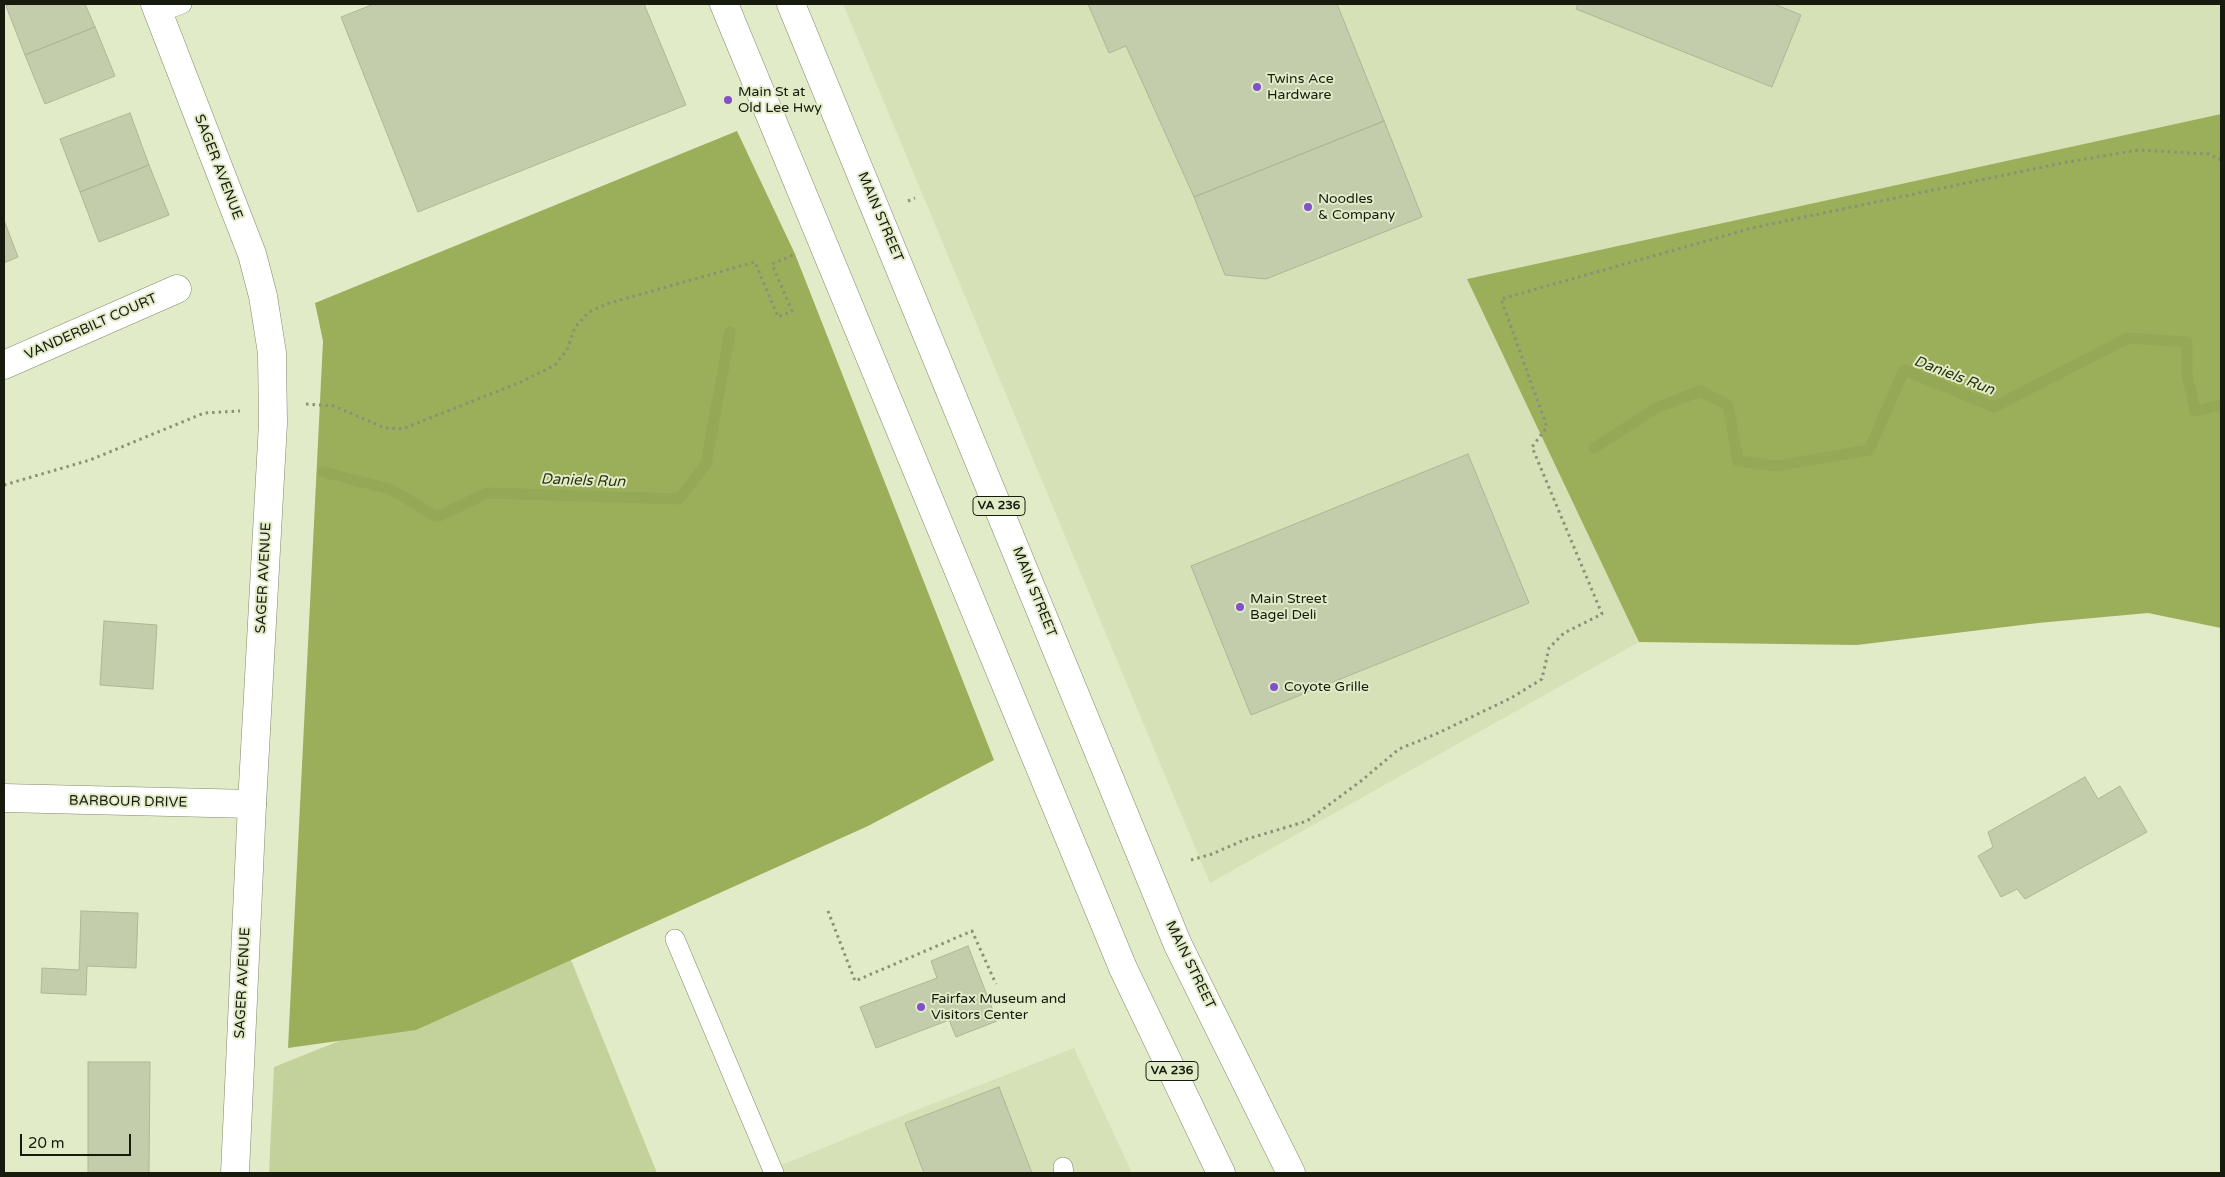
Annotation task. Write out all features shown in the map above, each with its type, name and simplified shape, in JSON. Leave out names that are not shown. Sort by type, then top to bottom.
[{"type":"main road","name":"VA 236","points":[[724,4],[1123,968],[1221,1173]]},
{"type":"main road","name":"MAIN STREET","points":[[791,4],[1178,945],[1291,1173]]},
{"type":"main road","name":"SAGER AVENUE","points":[[165,7],[252,254],[264,296],[272,353],[273,406],[235,1173]]},
{"type":"main road","name":"VANDERBILT COURT","points":[[4,365],[178,289]]},
{"type":"main road","name":"BARBOUR DRIVE","points":[[4,798],[252,804]]},
{"type":"lane","points":[[675,939],[774,1173]]},
{"type":"path","points":[[1191,860],[1212,854],[1244,840],[1307,821],[1375,771],[1398,749],[1436,734],[1511,698],[1542,679],[1549,648],[1564,633],[1602,614],[1532,447],[1547,427],[1501,299],[1752,228],[2062,163],[2138,150],[2208,154],[2221,160]]},
{"type":"path","points":[[4,485],[90,460],[204,413],[238,412],[301,403],[334,406],[385,428],[402,429],[521,382],[555,365],[567,350],[575,327],[589,312],[606,304],[755,262],[778,317],[792,311],[772,264]]},
{"type":"path","points":[[828,911],[855,981],[972,931],[996,984]]},
{"type":"shaded area","points":[[843,4],[2221,4],[2221,114],[1467,279],[1639,642],[1210,883]]},
{"type":"shaded area","points":[[567,950],[657,1173],[269,1173],[274,1067]]},
{"type":"shaded area","points":[[1074,1048],[1132,1173],[762,1173],[889,1121]]},
{"type":"green space","points":[[2221,114],[2221,628],[2148,613],[2038,623],[1857,645],[1639,642],[1467,279]]},
{"type":"green space","points":[[737,131],[795,254],[994,760],[868,826],[416,1030],[288,1048],[323,341],[315,303]]},
{"type":"building","points":[[11,4],[85,4],[95,27],[25,55],[6,6]]},
{"type":"building","points":[[374,4],[644,4],[686,105],[418,212],[341,17]]},
{"type":"building","name":"Twins Ace Hardware","points":[[1088,4],[1337,4],[1384,121],[1194,197],[1126,46],[1109,53]]},
{"type":"building","points":[[1578,4],[1774,4],[1801,15],[1772,87],[1576,9]]},
{"type":"building","points":[[95,27],[115,76],[45,104],[25,55]]},
{"type":"building","points":[[130,113],[149,165],[80,192],[60,139]]},
{"type":"building","name":"Noodles & Company","points":[[1384,121],[1422,217],[1266,279],[1225,275],[1194,197]]},
{"type":"building","points":[[149,165],[169,215],[99,242],[80,192]]},
{"type":"building","points":[[4,220],[18,257],[4,263]]},
{"type":"building","points":[[1468,454],[1529,603],[1251,715],[1191,566]]},
{"type":"building","points":[[104,621],[157,625],[153,689],[100,685]]},
{"type":"building","points":[[2085,777],[2098,799],[2120,786],[2147,832],[2025,899],[2017,889],[2001,897],[1978,856],[1993,847],[1988,832]]},
{"type":"building","points":[[81,911],[138,913],[136,968],[87,966],[86,995],[41,993],[42,968],[79,970]]},
{"type":"building","points":[[968,946],[997,1021],[956,1037],[949,1020],[876,1048],[860,1007],[937,978],[931,961]]},
{"type":"building","points":[[88,1062],[150,1062],[149,1173],[88,1173]]},
{"type":"building","points":[[999,1087],[1032,1173],[924,1173],[905,1123]]},
{"type":"waterway","name":"Daniels Run","points":[[323,472],[390,489],[437,517],[487,493],[679,499],[706,464],[730,332]]},
{"type":"waterway","name":"Daniels Run","points":[[1594,448],[1656,408],[1700,391],[1728,405],[1738,461],[1777,466],[1869,450],[1904,370],[1994,407],[2128,338],[2187,342],[2187,374],[2195,411],[2221,405]]},
{"type":"place","name":"Twins Ace Hardware","points":[[1257,87]]},
{"type":"place","name":"Main St at Old Lee Hwy","points":[[728,100]]},
{"type":"place","name":"Noodles & Company","points":[[1308,207]]},
{"type":"place","name":"Main Street Bagel Deli","points":[[1240,607]]},
{"type":"place","name":"Coyote Grille","points":[[1274,687]]},
{"type":"place","name":"Fairfax Museum and Visitors Center","points":[[921,1007]]}]
